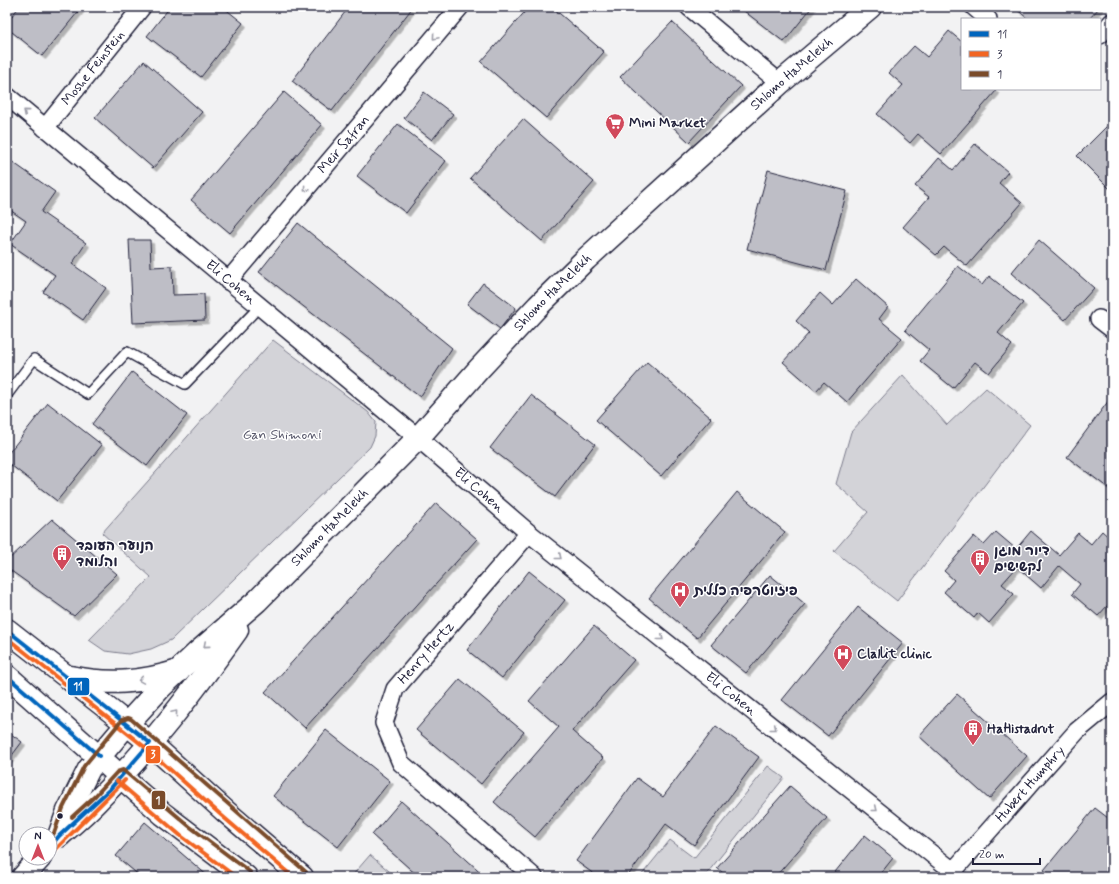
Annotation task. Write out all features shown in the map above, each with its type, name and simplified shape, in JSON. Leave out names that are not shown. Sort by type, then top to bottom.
[{"type":"street","name":"Moshe Feinstein","points":[[45,128],[142,7]]},
{"type":"street","name":"Meir Safran","points":[[228,281],[460,7]]},
{"type":"street","points":[[689,7],[780,83]]},
{"type":"street","name":"Shlomo HaMelekh","points":[[58,834],[78,787],[89,769],[127,724],[178,671],[257,601],[418,438],[478,369],[538,306],[586,260],[780,83],[870,7]]},
{"type":"street","points":[[974,7],[987,18]]},
{"type":"street","points":[[1101,34],[1112,22]]},
{"type":"street","name":"Eli Cohen","points":[[7,96],[259,308],[418,438],[529,533],[950,874]]},
{"type":"street","points":[[1099,319],[1112,329]]},
{"type":"street","name":"Henry Hertz","points":[[529,533],[395,689],[384,723],[401,763],[534,877]]},
{"type":"street","name":"Shlomo HaMelekh","points":[[58,838],[99,800],[150,743],[207,672],[257,601]]},
{"type":"street","points":[[7,630],[150,743],[231,817],[302,877]]},
{"type":"street","points":[[66,677],[98,682],[122,683],[152,678],[178,671]]},
{"type":"street","points":[[7,676],[169,818],[246,877]]},
{"type":"street","name":"Hubert Humphry","points":[[950,874],[1077,731],[1112,702]]},
{"type":"street","points":[[23,877],[33,866]]},
{"type":"lane","points":[[7,395],[34,359],[88,394],[127,352],[184,384],[259,308]]},
{"type":"green space","name":"Gan Shimoni","points":[[273,340],[368,412],[376,422],[375,436],[370,447],[171,640],[151,649],[128,654],[105,651],[89,640],[151,577],[102,533]]},
{"type":"green space","points":[[903,375],[947,425],[986,388],[1030,425],[897,601],[834,551],[868,512],[836,484],[851,432]]},
{"type":"green space","points":[[768,766],[784,778],[704,877],[640,877],[670,840],[694,858]]},
{"type":"green space","points":[[370,855],[396,877],[351,877]]},
{"type":"building","points":[[19,7],[82,7],[42,56],[7,28],[7,22]]},
{"type":"building","points":[[170,7],[223,7],[243,23],[201,77],[147,36]]},
{"type":"building","points":[[349,7],[413,7],[332,111],[292,81]]},
{"type":"building","points":[[529,7],[552,7],[604,52],[546,118],[481,62]]},
{"type":"building","points":[[747,7],[812,7],[784,42],[744,11]]},
{"type":"building","points":[[1014,7],[1100,7],[1090,18],[1027,18]]},
{"type":"building","points":[[672,22],[741,86],[689,142],[620,77]]},
{"type":"building","points":[[949,31],[961,41],[961,90],[996,91],[941,154],[918,134],[910,143],[877,114],[903,85],[889,73],[914,46],[927,57]]},
{"type":"building","points":[[144,61],[202,112],[153,168],[95,118]]},
{"type":"building","points":[[284,92],[322,125],[230,233],[191,200]]},
{"type":"building","points":[[424,92],[453,114],[432,140],[404,118]]},
{"type":"building","points":[[523,119],[594,182],[542,241],[470,178]]},
{"type":"building","points":[[1112,121],[1112,191],[1077,156]]},
{"type":"building","points":[[398,124],[446,161],[406,213],[357,176]]},
{"type":"building","points":[[975,144],[1008,172],[999,183],[1022,203],[967,266],[944,247],[936,255],[903,227],[929,197],[915,186],[939,158],[953,170]]},
{"type":"building","points":[[11,161],[55,192],[41,212],[86,243],[72,264],[106,288],[83,320],[43,292],[55,275],[10,244],[26,221],[7,208],[7,168]]},
{"type":"building","points":[[768,170],[847,191],[826,270],[747,249]]},
{"type":"building","points":[[298,223],[452,348],[420,397],[259,272]]},
{"type":"building","points":[[129,240],[150,240],[151,267],[172,266],[173,295],[204,294],[205,320],[133,323]]},
{"type":"building","points":[[1039,240],[1094,288],[1065,320],[1011,273]]},
{"type":"building","points":[[958,266],[982,285],[989,276],[1023,303],[998,333],[1012,345],[989,373],[975,362],[953,388],[920,361],[929,350],[905,330]]},
{"type":"building","points":[[856,279],[888,307],[879,319],[902,338],[847,402],[824,382],[816,391],[783,362],[809,333],[796,321],[820,293],[833,305]]},
{"type":"building","points":[[483,283],[516,308],[500,329],[467,304]]},
{"type":"building","points":[[647,362],[711,418],[661,476],[596,420]]},
{"type":"building","points":[[132,372],[187,415],[147,466],[92,424]]},
{"type":"building","points":[[531,395],[595,444],[555,497],[490,448]]},
{"type":"building","points":[[1112,396],[1112,491],[1067,457]]},
{"type":"building","points":[[48,403],[102,445],[57,501],[7,462],[7,455]]},
{"type":"building","points":[[737,492],[785,532],[697,638],[649,598]]},
{"type":"building","points":[[436,503],[477,539],[305,728],[265,692]]},
{"type":"building","name":"הנוער העובד והלומד","points":[[52,519],[117,574],[74,616],[7,568],[7,561]]},
{"type":"building","name":"דיור מוגן לקשישים","points":[[1031,531],[1059,555],[1078,533],[1091,544],[1102,531],[1112,540],[1112,611],[1107,606],[1098,616],[1072,594],[1080,584],[1059,566],[1041,588],[1017,567],[1002,584],[1014,594],[989,623],[978,613],[974,618],[944,592],[954,580],[944,571],[974,536],[984,545],[996,532],[1016,549]]},
{"type":"building","points":[[529,571],[565,600],[502,678],[467,650]]},
{"type":"building","points":[[770,575],[805,604],[746,673],[711,645]]},
{"type":"building","name":"Clallit clinic","points":[[858,607],[903,643],[828,736],[782,700]]},
{"type":"building","points":[[594,626],[634,660],[572,731],[603,758],[535,837],[494,802],[559,727],[529,701]]},
{"type":"building","points":[[460,679],[524,732],[481,784],[416,730]]},
{"type":"building","name":"HaHistadrut","points":[[957,694],[1027,756],[989,799],[919,736]]},
{"type":"building","points":[[716,726],[759,757],[694,845],[666,824],[627,877],[598,877],[576,861],[637,778],[663,797]]},
{"type":"building","points":[[326,730],[390,781],[338,847],[273,796]]},
{"type":"building","points":[[7,731],[22,742],[7,762]]},
{"type":"building","points":[[790,786],[827,818],[775,877],[728,877],[717,868]]},
{"type":"building","points":[[401,801],[486,877],[419,877],[372,835]]},
{"type":"building","points":[[1095,808],[1112,821],[1112,877],[1052,877],[1044,870]]},
{"type":"building","points":[[145,822],[209,877],[141,877],[116,856]]},
{"type":"building","points":[[865,835],[893,858],[878,877],[831,877]]},
{"type":"transit line","name":"11","points":[[7,630],[150,743]]},
{"type":"transit line","name":"3","points":[[7,638],[146,748],[293,877]]},
{"type":"transit line","name":"11","points":[[7,676],[99,756]]},
{"type":"transit line","name":"1","points":[[57,826],[63,808],[84,766],[122,720],[128,718],[131,719],[306,872]]},
{"type":"transit line","name":"11","points":[[58,837],[110,789],[150,743]]},
{"type":"transit line","name":"1","points":[[72,817],[95,796],[117,772],[123,770],[189,826],[250,872]]},
{"type":"transit line","name":"3","points":[[58,847],[125,780]]},
{"type":"transit line","name":"3","points":[[117,781],[181,836],[236,877]]},
{"type":"place","name":"Mini Market","points":[[615,140]]},
{"type":"place","name":"הנוער העובד והלומד","points":[[62,571]]},
{"type":"place","name":"דיור מוגן לקשישים","points":[[980,576]]},
{"type":"place","name":"פיזיוטרפיה כללית","points":[[680,608]]},
{"type":"place","name":"Clallit clinic","points":[[843,671]]},
{"type":"place","name":"HaHistadrut","points":[[973,746]]}]
